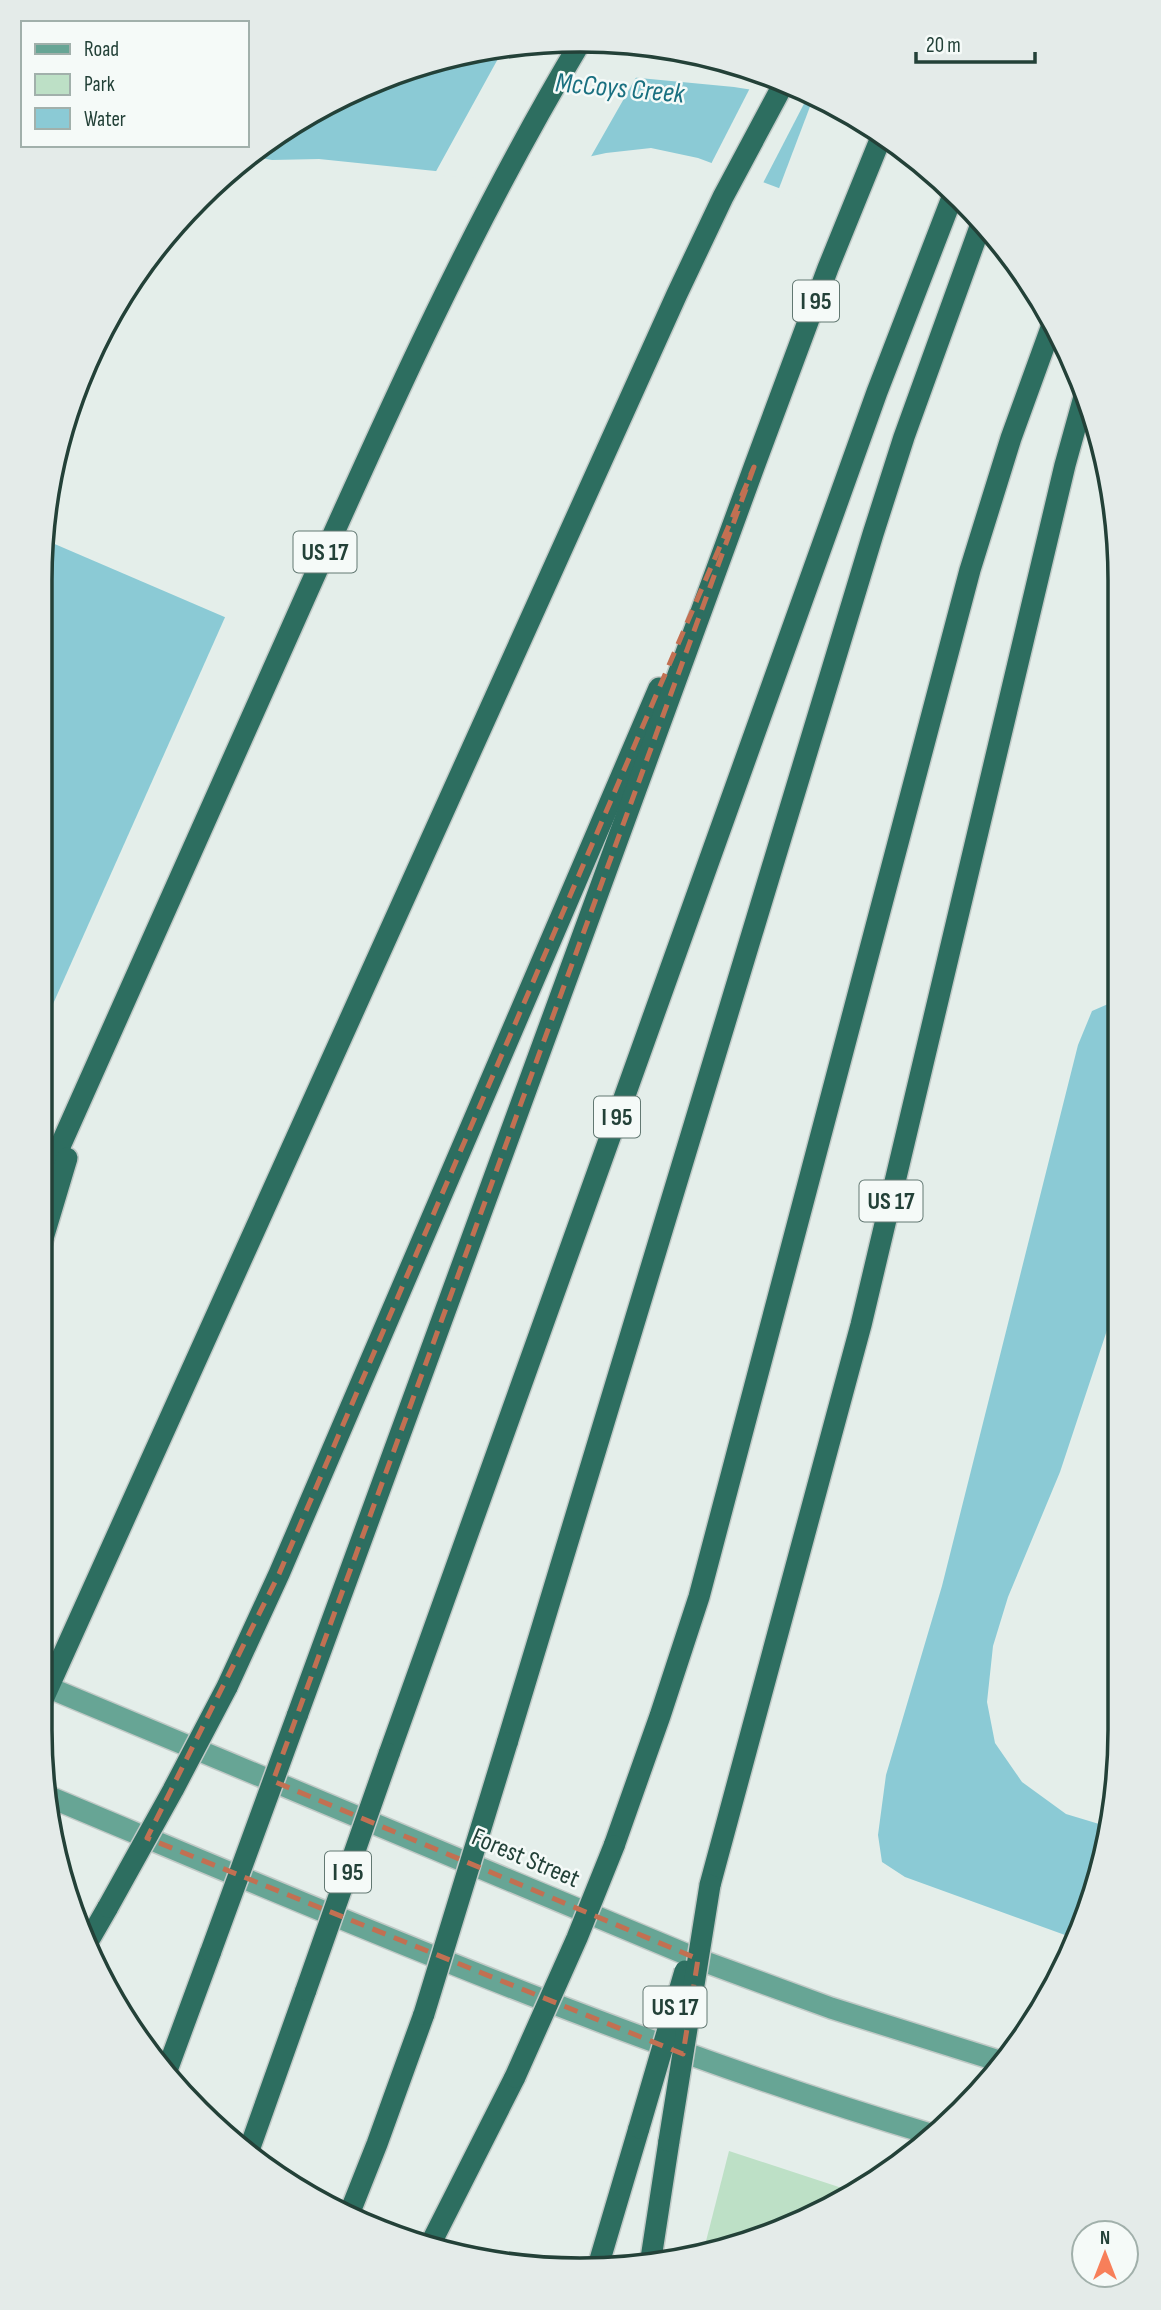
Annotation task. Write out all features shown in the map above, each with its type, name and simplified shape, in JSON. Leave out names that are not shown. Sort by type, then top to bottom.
[{"type":"highway","name":"US 17","points":[[52,1164],[396,396],[509,170],[575,52]]},
{"type":"highway","points":[[52,1672],[700,245],[779,92]]},
{"type":"highway","name":"I 95","points":[[170,2061],[754,467],[878,144]]},
{"type":"highway","name":"I 95","points":[[252,2142],[845,481],[950,203]]},
{"type":"highway","points":[[353,2206],[424,2014],[887,487],[978,233]]},
{"type":"highway","points":[[434,2237],[515,2077],[577,1938],[614,1846],[699,1597],[990,503],[1048,336]]},
{"type":"highway","name":"US 17","points":[[601,2257],[710,1885],[861,1325],[1080,412]]},
{"type":"highway","points":[[93,1933],[227,1687],[279,1574],[754,467]]},
{"type":"highway","points":[[52,1208],[93,1072]]},
{"type":"highway","points":[[652,2253],[710,1885]]},
{"type":"main road","name":"Forest Street","points":[[52,1696],[701,1960],[842,2011],[993,2058]]},
{"type":"main road","points":[[57,1801],[442,1961],[585,2017],[789,2090],[922,2132]]},
{"type":"highlighted area","points":[[754,467],[273,1781],[698,1959],[683,2054],[147,1838],[279,1574]]},
{"type":"green space","points":[[729,2151],[842,2188],[783,2217],[706,2242]]},
{"type":"water","name":"McCoys Creek","points":[[522,56],[535,62],[608,75],[734,87],[789,96],[845,123],[897,158],[808,199],[698,158],[651,148],[606,153],[542,167],[474,175],[319,159],[264,159],[317,123],[378,93],[444,70]]},
{"type":"water","points":[[54,544],[276,639],[52,1185]]},
{"type":"water","points":[[1108,1004],[1108,1327],[1060,1472],[1008,1597],[993,1646],[987,1702],[995,1743],[1022,1782],[1066,1814],[1100,1824],[1091,1866],[1066,1936],[905,1877],[882,1862],[878,1835],[886,1775],[942,1586],[1078,1045],[1092,1011]]},
{"type":"pier","points":[[528,56],[609,72],[638,74],[589,160],[542,170],[474,178],[434,175],[498,59]]},
{"type":"pier","points":[[751,86],[776,90],[805,103],[762,185],[710,166]]},
{"type":"pier","points":[[810,105],[874,141],[929,184],[971,225],[889,222],[807,202],[778,191]]},
{"type":"pier","points":[[226,615],[277,636],[281,661],[52,1194],[52,1006]]}]
